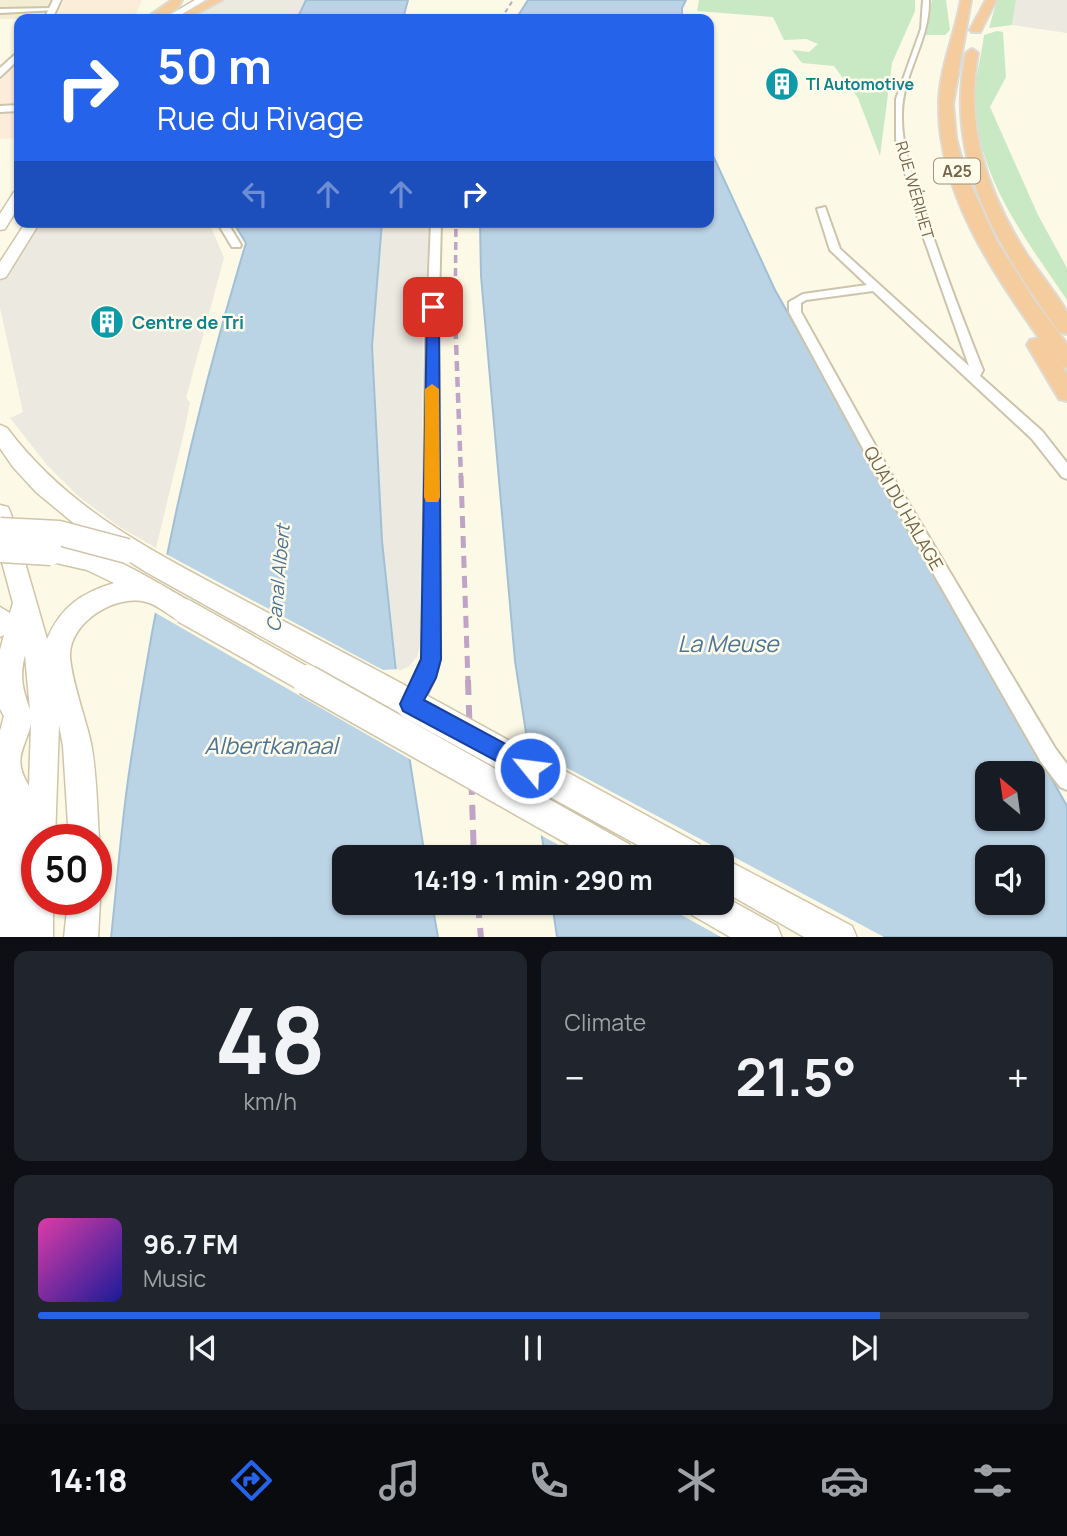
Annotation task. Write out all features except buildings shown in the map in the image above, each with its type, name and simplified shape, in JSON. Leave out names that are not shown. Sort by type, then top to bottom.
[{"type":"highway","points":[[159,14],[176,4],[177,0]]},
{"type":"highway","points":[[189,14],[217,0]]},
{"type":"highway","points":[[951,0],[969,33],[992,0]]},
{"type":"highway","name":"A25","points":[[966,0],[969,33],[966,85],[968,134],[985,189],[1030,273],[1067,327]]},
{"type":"highway","name":"A25","points":[[976,0],[969,33],[946,97],[950,143],[965,192],[996,255],[1067,360]]},
{"type":"highway","name":"A25","points":[[996,255],[1001,281],[1067,393]]},
{"type":"highway","name":"A25","points":[[1030,273],[1067,310]]},
{"type":"main road","points":[[169,14],[190,0]]},
{"type":"main road","points":[[177,14],[201,0]]},
{"type":"main road","points":[[0,226],[13,206]]},
{"type":"main road","points":[[0,248],[13,206]]},
{"type":"main road","points":[[0,274],[29,228]]},
{"type":"main road","points":[[0,433],[28,470],[48,490],[127,551],[669,845]]},
{"type":"main road","points":[[0,514],[33,628],[42,696],[44,779],[41,824]]},
{"type":"main road","points":[[0,530],[59,533],[127,551]]},
{"type":"main road","points":[[0,550],[51,553],[90,560],[113,569],[600,845]]},
{"type":"main road","points":[[83,824],[77,746],[57,646],[65,627],[89,604],[117,592],[148,591]]},
{"type":"main road","points":[[23,824],[24,806],[7,777],[3,753],[14,734],[18,719],[16,706],[4,696],[25,603]]},
{"type":"main road","points":[[0,619],[0,625]]},
{"type":"main road","points":[[0,806],[21,869]]},
{"type":"main road","points":[[11,937],[21,878]]},
{"type":"main road","points":[[734,880],[840,937]]},
{"type":"main road","points":[[31,915],[36,937]]},
{"type":"main road","points":[[81,937],[83,915]]},
{"type":"main road","points":[[726,915],[765,937]]},
{"type":"street","points":[[51,14],[60,0]]},
{"type":"street","name":"RUE WÉRIHET","points":[[926,0],[919,40],[902,82],[898,111],[900,138],[904,162],[941,279],[977,370],[974,375]]},
{"type":"street","points":[[0,11],[53,10]]},
{"type":"street","points":[[0,74],[14,59]]},
{"type":"street","points":[[822,209],[835,250],[1037,435],[1067,472]]},
{"type":"street","points":[[226,228],[236,245]]},
{"type":"street","points":[[395,729],[429,671],[431,659],[432,340],[436,228]]},
{"type":"street","name":"QUAI DU HALAGE","points":[[875,287],[803,298],[795,302],[795,312],[885,476],[1048,755],[1067,780]]},
{"type":"shaded area","points":[[0,0],[53,0],[47,14],[14,14],[14,19],[0,19]]},
{"type":"shaded area","points":[[65,0],[142,0],[136,14],[55,14]]},
{"type":"shaded area","points":[[224,0],[306,0],[299,14],[195,14]]},
{"type":"shaded area","points":[[1016,0],[1067,0],[1067,33],[1012,25]]},
{"type":"shaded area","points":[[14,66],[14,138],[0,139],[0,81]]},
{"type":"shaded area","points":[[34,228],[212,228],[224,258],[186,398],[190,402],[185,428],[156,548],[118,526],[78,496],[47,465],[10,418],[23,412],[0,308],[0,281]]},
{"type":"shaded area","points":[[382,228],[429,228],[423,341],[420,645],[417,657],[408,667],[396,672],[382,541],[372,346]]},
{"type":"green space","points":[[699,0],[915,0],[915,11],[892,63],[880,156],[858,98],[834,66],[802,63],[792,50],[809,52],[818,44],[806,39],[784,40],[773,17],[697,11]]},
{"type":"green space","points":[[932,0],[946,0],[950,30],[945,35],[925,35]]},
{"type":"green space","points":[[997,0],[1016,0],[1012,25],[989,28]]},
{"type":"green space","points":[[1003,32],[1006,77],[990,107],[1038,215],[1067,268],[1067,300],[1008,210],[986,161],[979,136],[975,100],[984,35]]},
{"type":"water","points":[[306,0],[408,0],[404,14],[299,14]]},
{"type":"water","points":[[528,0],[686,0],[682,14],[519,14]]},
{"type":"water","name":"La Meuse","points":[[714,158],[775,290],[1042,761],[975,761],[975,831],[1045,831],[1045,767],[1067,806],[1067,937],[557,937],[554,915],[734,915],[734,845],[543,845],[515,661],[481,276],[480,228],[714,228]]},
{"type":"water","name":"Albertkanaal","points":[[237,228],[382,228],[372,346],[382,541],[396,672],[423,845],[332,845],[332,915],[434,915],[438,937],[111,937],[129,773],[163,573],[177,506],[246,243]]},
{"type":"pier","points":[[164,553],[383,670],[399,669],[413,761],[154,612]]},
{"type":"pier","points":[[524,745],[712,845],[558,845],[537,833]]},
{"type":"pier","points":[[734,857],[884,937],[721,937],[682,915],[734,915]]},
{"type":"railway","points":[[504,14],[513,0]]},
{"type":"railway","points":[[455,313],[456,228]]},
{"type":"railway","points":[[455,313],[461,478]]},
{"type":"railway","points":[[461,476],[468,682]]},
{"type":"railway","points":[[468,680],[474,845]]},
{"type":"railway","points":[[479,915],[481,937]]},
{"type":"slow traffic","points":[[432,389],[432,497]]},
{"type":"place","name":"TI Automotive","points":[[782,84]]},
{"type":"place","name":"Centre de Tri","points":[[107,322]]},
{"type":"route","points":[[433,307],[431,659],[429,671],[411,704],[530,768]]},
{"type":"water label","name":"Canal Albert","points":[[278,578]]}]
